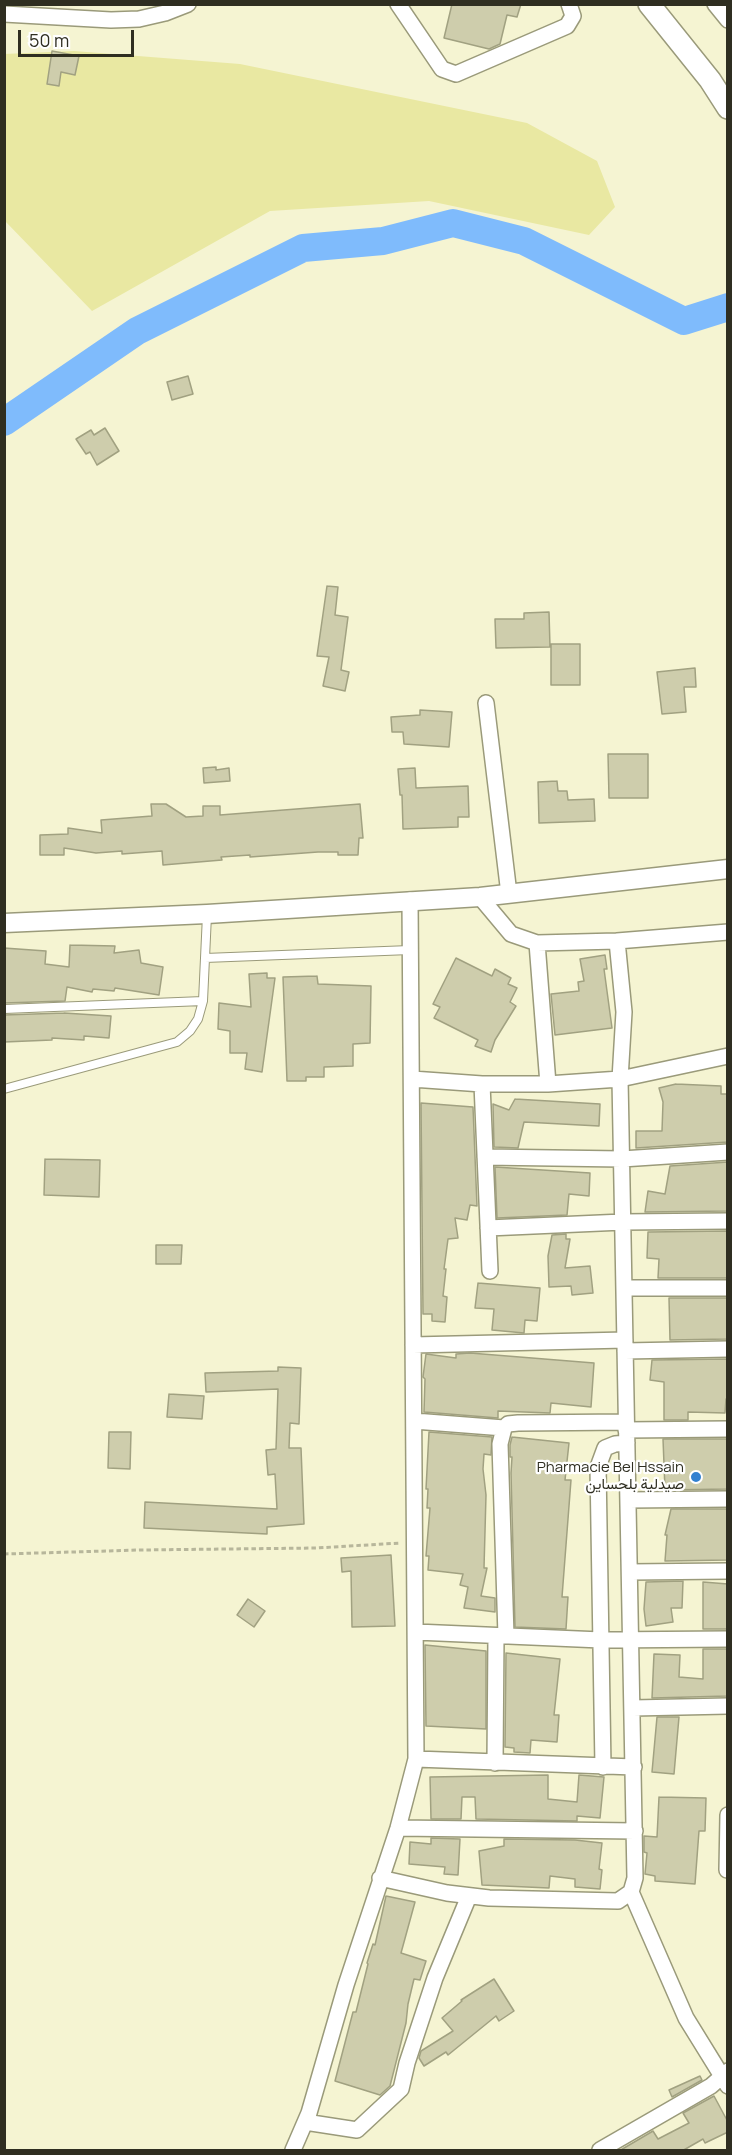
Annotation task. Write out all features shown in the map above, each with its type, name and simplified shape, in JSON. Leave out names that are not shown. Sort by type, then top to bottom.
[{"type":"main road","points":[[649,4],[710,80],[728,108]]},
{"type":"street","points":[[4,14],[111,20],[139,19],[165,13],[188,4]]},
{"type":"street","points":[[398,4],[442,69],[456,74],[567,26],[573,16],[569,4]]},
{"type":"street","points":[[715,4],[728,20]]},
{"type":"street","points":[[486,703],[509,894]]},
{"type":"street","points":[[4,923],[207,914],[480,897],[728,869]]},
{"type":"street","points":[[480,897],[511,934],[537,943],[616,941],[728,932]]},
{"type":"street","points":[[293,2151],[305,2122],[346,1985],[398,1828],[416,1760],[410,900]]},
{"type":"street","points":[[380,1878],[469,1896],[618,1901],[631,1892],[635,1878],[620,1079],[624,1012],[616,941]]},
{"type":"street","points":[[537,943],[548,1084]]},
{"type":"street","points":[[412,1079],[482,1084],[548,1084],[620,1079],[728,1056]]},
{"type":"street","points":[[482,1084],[490,1271]]},
{"type":"street","points":[[485,1157],[622,1159],[728,1152]]},
{"type":"street","points":[[488,1228],[623,1222],[728,1221]]},
{"type":"street","points":[[624,1288],[728,1288]]},
{"type":"street","points":[[413,1345],[728,1349]]},
{"type":"street","points":[[414,1421],[504,1428]]},
{"type":"street","points":[[495,1763],[501,1636],[500,1443],[504,1428],[508,1424],[518,1423],[626,1432],[728,1428]]},
{"type":"street","points":[[603,1767],[598,1467],[605,1448],[615,1444],[626,1432]]},
{"type":"street","points":[[628,1500],[728,1499]]},
{"type":"street","points":[[630,1572],[728,1571]]},
{"type":"street","points":[[416,1632],[601,1640],[728,1639]]},
{"type":"street","points":[[633,1708],[728,1706]]},
{"type":"street","points":[[416,1760],[634,1767]]},
{"type":"street","points":[[727,1870],[728,1815]]},
{"type":"street","points":[[398,1828],[635,1831]]},
{"type":"street","points":[[600,2151],[725,2077],[686,2018],[631,1892]]},
{"type":"street","points":[[305,2122],[357,2130],[401,2089],[407,2063],[435,1978],[469,1896]]},
{"type":"lane","points":[[4,1089],[177,1042],[198,1019],[203,1001],[207,914]]},
{"type":"lane","points":[[205,958],[410,950]]},
{"type":"lane","points":[[4,1009],[203,1001]]},
{"type":"path","points":[[4,1554],[316,1548],[415,1542]]},
{"type":"shaded area","points":[[74,51],[240,64],[527,123],[597,161],[615,207],[589,235],[429,201],[270,211],[92,311],[5,221],[4,54]]},
{"type":"building","points":[[452,4],[521,4],[517,17],[507,15],[500,44],[489,49],[444,38]]},
{"type":"building","points":[[52,51],[79,56],[75,75],[61,72],[59,86],[47,84]]},
{"type":"building","points":[[188,376],[193,394],[172,400],[167,382]]},
{"type":"building","points":[[105,428],[119,451],[97,465],[90,452],[86,454],[76,439],[91,430],[94,435]]},
{"type":"building","points":[[327,586],[338,587],[335,615],[348,617],[341,670],[349,672],[345,691],[323,686],[329,657],[317,656]]},
{"type":"building","points":[[549,612],[550,647],[496,648],[495,619],[524,619],[524,613]]},
{"type":"building","points":[[551,644],[580,644],[580,685],[551,685]]},
{"type":"building","points":[[695,668],[696,687],[684,687],[686,712],[662,714],[657,672]]},
{"type":"building","points":[[420,710],[452,712],[449,747],[404,744],[403,732],[392,732],[391,717],[420,715]]},
{"type":"building","points":[[608,754],[648,754],[648,798],[609,798]]},
{"type":"building","points":[[216,767],[216,770],[229,768],[230,781],[204,783],[203,768]]},
{"type":"building","points":[[415,768],[416,788],[468,786],[469,817],[458,817],[458,827],[403,829],[402,795],[400,795],[398,769]]},
{"type":"building","points":[[557,781],[558,791],[567,791],[568,800],[594,799],[595,821],[539,823],[538,782]]},
{"type":"building","points":[[151,804],[166,804],[186,817],[203,816],[203,806],[220,806],[220,815],[360,804],[363,838],[359,838],[358,855],[318,852],[250,857],[250,855],[163,865],[162,851],[122,854],[122,851],[96,853],[64,848],[64,855],[40,855],[40,835],[68,834],[68,828],[102,833],[101,820],[152,816]]},
{"type":"building","points":[[70,945],[115,946],[114,953],[139,950],[141,963],[163,967],[159,995],[115,988],[114,991],[93,989],[92,992],[67,987],[65,1001],[4,1003],[4,948],[46,951],[45,964],[69,967]]},
{"type":"building","points":[[605,955],[607,969],[604,969],[612,1028],[555,1035],[551,994],[579,991],[578,982],[584,981],[580,959]]},
{"type":"building","points":[[456,958],[492,976],[495,969],[511,978],[508,984],[517,988],[510,1002],[516,1006],[495,1040],[491,1052],[475,1046],[478,1040],[434,1018],[440,1007],[433,1004]]},
{"type":"building","points":[[267,973],[267,978],[275,978],[262,1072],[245,1069],[247,1053],[230,1053],[230,1031],[218,1029],[219,1003],[251,1007],[249,974]]},
{"type":"building","points":[[317,976],[318,984],[371,986],[370,1043],[353,1044],[353,1066],[324,1067],[324,1077],[306,1077],[306,1081],[287,1081],[283,977]]},
{"type":"building","points":[[64,1013],[111,1016],[109,1038],[84,1036],[84,1040],[52,1038],[52,1040],[4,1042],[4,1015]]},
{"type":"building","points":[[676,1084],[721,1086],[721,1094],[728,1094],[728,1142],[636,1148],[636,1131],[662,1131],[663,1102],[659,1088]]},
{"type":"building","points":[[515,1099],[600,1104],[599,1126],[524,1122],[518,1148],[494,1147],[493,1104],[509,1110]]},
{"type":"building","points":[[421,1103],[473,1107],[477,1206],[470,1205],[467,1220],[455,1218],[458,1238],[448,1239],[443,1296],[447,1297],[445,1322],[432,1321],[432,1314],[423,1314]]},
{"type":"building","points":[[45,1159],[100,1160],[99,1197],[44,1195]]},
{"type":"building","points":[[728,1162],[728,1211],[645,1212],[648,1191],[665,1194],[670,1166]]},
{"type":"building","points":[[495,1167],[590,1173],[589,1196],[569,1194],[567,1215],[497,1218]]},
{"type":"building","points":[[728,1231],[728,1278],[658,1278],[659,1259],[647,1258],[648,1232]]},
{"type":"building","points":[[566,1234],[566,1239],[570,1239],[565,1268],[590,1266],[593,1293],[572,1295],[571,1286],[549,1287],[548,1256],[552,1235]]},
{"type":"building","points":[[156,1245],[182,1245],[181,1264],[156,1264]]},
{"type":"building","points":[[478,1283],[540,1288],[537,1321],[525,1320],[524,1333],[492,1330],[494,1309],[475,1308]]},
{"type":"building","points":[[669,1298],[728,1298],[728,1339],[670,1340]]},
{"type":"building","points":[[470,1353],[594,1363],[591,1407],[551,1403],[550,1413],[498,1411],[498,1418],[424,1412],[425,1379],[423,1377],[426,1354],[456,1358],[456,1354]]},
{"type":"building","points":[[728,1359],[728,1399],[726,1399],[725,1413],[688,1412],[688,1420],[664,1420],[664,1382],[650,1380],[652,1360]]},
{"type":"building","points":[[278,1367],[301,1368],[299,1424],[290,1423],[289,1448],[301,1448],[304,1524],[267,1527],[267,1534],[144,1528],[145,1502],[277,1509],[275,1474],[268,1475],[266,1450],[276,1449],[278,1389],[206,1392],[205,1373],[278,1371]]},
{"type":"building","points":[[169,1394],[204,1396],[202,1419],[167,1417]]},
{"type":"building","points":[[109,1432],[131,1432],[130,1469],[108,1468]]},
{"type":"building","points":[[429,1432],[492,1437],[491,1455],[484,1454],[486,1495],[484,1568],[487,1568],[481,1596],[495,1598],[495,1612],[464,1608],[468,1587],[460,1585],[463,1574],[428,1570],[429,1556],[426,1556],[430,1508],[427,1508],[428,1489],[426,1489]]},
{"type":"building","points":[[512,1437],[569,1443],[565,1480],[571,1480],[562,1597],[568,1597],[566,1629],[515,1627],[512,1457],[510,1457]]},
{"type":"building","name":"Pharmacie Bel Hssain صيدلية بلحساين","points":[[663,1439],[728,1439],[728,1489],[665,1490]]},
{"type":"building","points":[[671,1509],[728,1509],[728,1560],[665,1561],[667,1535],[665,1535]]},
{"type":"building","points":[[391,1555],[395,1626],[352,1627],[351,1571],[342,1572],[341,1558]]},
{"type":"building","points":[[683,1581],[682,1608],[671,1608],[673,1622],[646,1626],[644,1609],[646,1582]]},
{"type":"building","points":[[703,1582],[728,1584],[728,1629],[703,1629]]},
{"type":"building","points":[[248,1599],[265,1611],[254,1627],[237,1615]]},
{"type":"building","points":[[425,1645],[486,1651],[486,1729],[426,1726]]},
{"type":"building","points":[[703,1649],[728,1649],[728,1696],[652,1698],[654,1654],[680,1655],[679,1677],[703,1679]]},
{"type":"building","points":[[506,1653],[560,1659],[554,1715],[559,1715],[557,1742],[531,1740],[530,1753],[514,1752],[514,1748],[505,1747]]},
{"type":"building","points":[[657,1717],[679,1717],[674,1774],[652,1772]]},
{"type":"building","points":[[548,1775],[548,1799],[577,1802],[579,1775],[604,1777],[600,1818],[577,1816],[577,1821],[476,1819],[475,1797],[462,1797],[461,1819],[431,1819],[430,1777]]},
{"type":"building","points":[[659,1797],[706,1798],[705,1831],[699,1831],[695,1884],[655,1881],[655,1876],[645,1874],[647,1853],[644,1852],[644,1836],[657,1837]]},
{"type":"building","points":[[431,1838],[460,1839],[458,1875],[444,1874],[445,1867],[409,1864],[410,1842],[431,1844]]},
{"type":"building","points":[[504,1839],[575,1840],[602,1843],[599,1869],[602,1870],[600,1889],[575,1887],[575,1879],[550,1876],[549,1888],[482,1885],[479,1851],[504,1846]]},
{"type":"building","points":[[386,1896],[415,1902],[401,1953],[426,1961],[420,1980],[414,1979],[406,2023],[390,2086],[380,2095],[335,2081],[353,2012],[356,2012],[367,1963],[373,1944],[375,1945]]},
{"type":"building","points":[[494,1979],[514,2011],[499,2021],[496,2016],[448,2055],[446,2052],[424,2066],[419,2058],[421,2051],[453,2031],[442,2018],[461,2000]]},
{"type":"building","points":[[700,2076],[702,2080],[672,2097],[669,2090]]},
{"type":"building","points":[[714,2096],[728,2122],[728,2132],[705,2143],[703,2139],[682,2151],[619,2151],[653,2131],[658,2139],[689,2123],[683,2113]]},
{"type":"waterway","points":[[4,422],[137,331],[303,248],[383,241],[453,223],[524,241],[684,321],[728,307]]},
{"type":"place","name":"Pharmacie Bel Hssain صيدلية بلحساين","points":[[696,1477]]}]
